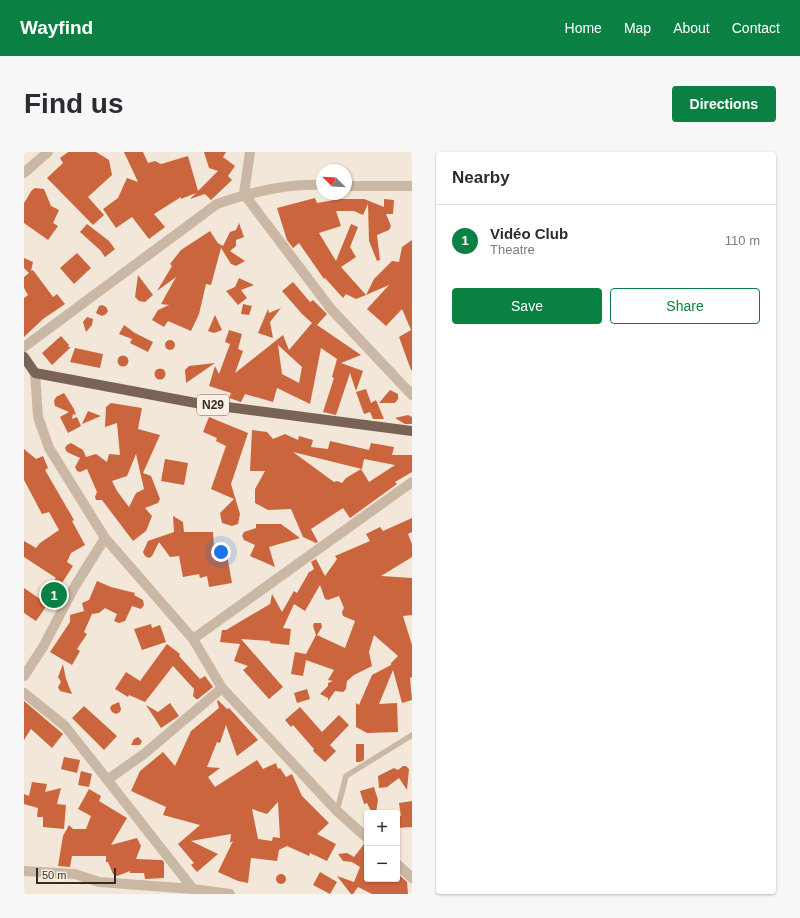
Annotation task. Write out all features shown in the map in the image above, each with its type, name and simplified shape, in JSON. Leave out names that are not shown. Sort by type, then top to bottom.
[{"type":"main road","points":[[24,358],[35,373]]},
{"type":"main road","name":"N29","points":[[35,373],[196,403],[412,431]]},
{"type":"street","points":[[24,173],[48,152]]},
{"type":"street","points":[[250,152],[244,194],[331,309],[412,394]]},
{"type":"street","points":[[24,347],[217,204],[244,194],[302,184],[316,185]]},
{"type":"street","points":[[352,186],[412,186]]},
{"type":"street","points":[[35,373],[38,417],[49,448],[105,538],[193,638],[222,688],[338,811],[364,835]]},
{"type":"street","points":[[193,638],[412,482]]},
{"type":"street","points":[[24,676],[43,647],[75,586],[105,538]]},
{"type":"street","points":[[107,780],[144,754],[222,688]]},
{"type":"street","points":[[24,693],[65,726],[195,891]]},
{"type":"street","points":[[400,867],[412,878]]},
{"type":"street","points":[[24,871],[75,874],[99,882],[230,894]]},
{"type":"lane","points":[[338,811],[346,776],[412,735]]},
{"type":"building","points":[[68,152],[96,152],[109,160],[112,175],[88,197],[104,215],[93,225],[47,178],[63,163],[60,158]]},
{"type":"building","points":[[124,152],[143,152],[148,163],[155,161],[161,164],[188,156],[198,191],[218,171],[209,168],[204,152],[226,152],[223,157],[235,166],[228,176],[232,180],[211,200],[205,194],[190,199],[196,193],[181,199],[181,197],[154,214],[165,227],[149,239],[132,217],[116,228],[103,209],[118,198],[127,178],[138,182]]},
{"type":"building","points":[[35,188],[44,189],[51,206],[59,210],[53,223],[58,226],[48,240],[24,223],[24,203],[32,190]]},
{"type":"building","points":[[315,198],[317,203],[334,200],[364,199],[384,207],[384,199],[394,200],[393,214],[386,214],[391,226],[389,230],[377,235],[380,260],[377,261],[369,241],[368,204],[363,215],[354,211],[336,211],[341,226],[319,233],[336,261],[351,224],[358,227],[350,247],[356,257],[341,267],[366,295],[356,299],[346,294],[343,298],[325,278],[324,279],[299,243],[293,248],[287,240],[277,208]]},
{"type":"building","points":[[239,223],[244,237],[236,240],[236,246],[230,251],[245,261],[236,266],[231,264],[218,243],[223,246],[230,232],[236,230]]},
{"type":"building","points":[[87,224],[109,241],[115,249],[105,257],[100,250],[80,232]]},
{"type":"building","points":[[210,231],[221,248],[211,285],[206,284],[199,314],[191,331],[168,321],[164,327],[152,320],[158,310],[169,305],[161,304],[176,277],[157,291],[172,266],[170,264],[181,250]]},
{"type":"building","points":[[412,240],[411,370],[399,337],[411,330],[402,309],[386,326],[367,309],[389,285],[366,295],[374,279],[392,261],[399,262],[402,247]]},
{"type":"building","points":[[77,253],[91,268],[74,284],[60,268]]},
{"type":"building","points":[[24,258],[33,262],[31,271],[33,270],[53,297],[57,294],[65,304],[43,319],[24,337],[24,298],[28,295],[24,288],[24,277],[29,273],[24,268]]},
{"type":"building","points":[[138,275],[153,295],[145,302],[139,301],[135,297]]},
{"type":"building","points":[[239,278],[254,285],[241,290],[247,298],[238,305],[226,291],[235,287]]},
{"type":"building","points":[[293,282],[310,302],[313,300],[327,314],[317,325],[361,355],[341,363],[363,371],[356,391],[350,373],[336,415],[323,412],[334,378],[332,377],[337,359],[321,348],[310,404],[277,388],[273,402],[245,394],[241,402],[229,398],[231,393],[209,386],[215,366],[219,374],[230,344],[225,342],[229,330],[242,334],[238,349],[243,351],[235,373],[283,335],[289,350],[312,323],[282,291]],"holes":[[[278,345],[302,367],[299,383],[282,374]]]},
{"type":"building","points":[[243,304],[252,306],[249,315],[241,314]]},
{"type":"building","points":[[102,305],[106,307],[108,311],[102,316],[96,313],[99,306]]},
{"type":"building","points":[[281,308],[270,322],[273,338],[258,333],[268,309],[269,313]]},
{"type":"building","points":[[215,315],[222,330],[214,333],[208,331]]},
{"type":"building","points":[[87,317],[93,319],[92,325],[86,332],[83,322]]},
{"type":"building","points":[[124,325],[135,333],[153,342],[148,352],[130,343],[132,339],[119,334]]},
{"type":"building","points":[[61,336],[69,345],[68,347],[71,347],[52,365],[42,353]]},
{"type":"building","points":[[168,340],[172,340],[174,341],[174,349],[168,350],[165,347],[165,343]]},
{"type":"building","points":[[75,348],[103,354],[100,368],[70,362]]},
{"type":"building","points":[[121,356],[125,356],[127,357],[127,365],[121,366],[118,363],[118,359]]},
{"type":"building","points":[[215,363],[186,383],[185,370],[189,366]]},
{"type":"building","points":[[158,369],[162,369],[164,370],[164,378],[158,379],[155,376],[155,372]]},
{"type":"building","points":[[366,389],[371,403],[376,400],[384,419],[373,419],[370,412],[364,414],[356,392]]},
{"type":"building","points":[[390,390],[398,394],[398,399],[395,403],[379,403]]},
{"type":"building","points":[[64,393],[76,415],[73,414],[72,419],[77,417],[81,426],[68,433],[60,417],[69,412],[55,406],[54,401],[56,397]]},
{"type":"building","points":[[111,403],[142,408],[138,429],[160,435],[143,473],[151,476],[160,499],[158,503],[145,508],[152,516],[146,531],[133,541],[102,500],[96,500],[95,497],[97,492],[87,469],[80,472],[77,471],[75,467],[80,458],[67,452],[65,448],[71,443],[83,450],[86,457],[96,454],[107,462],[109,454],[120,455],[117,423],[105,427],[106,407]],"holes":[[[136,454],[144,489],[136,493],[129,507],[117,491],[112,481],[127,476]]]},
{"type":"building","points":[[88,411],[101,416],[82,424]]},
{"type":"building","points":[[408,415],[412,417],[412,424],[405,424],[395,418]]},
{"type":"building","points":[[209,417],[248,433],[231,484],[240,514],[238,524],[232,526],[222,523],[220,513],[234,499],[211,489],[226,446],[216,441],[217,438],[203,432]]},
{"type":"building","points":[[252,430],[267,432],[273,439],[285,434],[298,440],[299,436],[313,440],[311,447],[328,449],[330,441],[369,450],[371,443],[394,447],[392,455],[412,455],[412,472],[395,482],[397,484],[350,518],[343,508],[311,529],[318,542],[316,543],[303,537],[291,509],[268,510],[255,503],[255,489],[265,471],[250,471]],"holes":[[[293,452],[362,469],[364,459],[395,465],[369,482],[361,469],[346,478],[342,483],[337,481],[334,482]]]},
{"type":"building","points":[[24,449],[36,459],[43,456],[48,468],[45,470],[74,520],[72,521],[85,545],[71,553],[67,562],[73,566],[60,586],[64,589],[53,603],[50,601],[36,621],[24,613],[24,588],[40,599],[56,578],[24,557],[24,541],[36,548],[40,543],[59,530],[49,512],[42,514],[24,480]]},
{"type":"building","points":[[165,459],[188,463],[184,485],[161,481]]},
{"type":"building","points":[[173,516],[183,522],[184,532],[213,532],[214,549],[219,549],[219,556],[227,555],[232,583],[209,587],[207,576],[200,578],[199,574],[183,577],[179,556],[170,557],[159,542],[152,556],[149,558],[145,556],[143,552],[148,541],[174,532]]},
{"type":"building","points":[[412,518],[412,532],[408,534],[412,544],[412,557],[381,576],[412,578],[412,615],[403,616],[412,645],[412,677],[410,678],[412,700],[402,703],[393,670],[379,704],[397,703],[398,732],[367,733],[356,727],[356,703],[359,705],[372,675],[391,665],[391,663],[398,656],[374,635],[369,652],[372,666],[354,675],[347,681],[346,689],[343,692],[335,691],[328,701],[328,698],[320,694],[328,686],[328,683],[333,681],[328,680],[334,670],[306,660],[303,676],[291,674],[295,652],[306,654],[316,635],[313,626],[314,623],[321,623],[322,627],[317,635],[345,648],[355,621],[343,616],[342,612],[344,608],[339,596],[328,600],[325,599],[320,585],[305,611],[294,604],[283,628],[291,629],[289,645],[270,643],[270,641],[241,639],[283,687],[269,699],[243,670],[248,666],[234,661],[240,644],[220,642],[222,630],[226,630],[270,604],[272,594],[282,612],[294,591],[297,593],[308,573],[314,569],[311,562],[316,559],[325,576],[337,559],[335,556],[370,541],[366,534],[380,527],[383,531]]},
{"type":"building","points":[[256,524],[281,524],[300,538],[269,547],[275,567],[250,556],[255,545],[244,540],[242,536],[244,532],[256,528]]},
{"type":"building","points":[[97,581],[111,587],[135,593],[134,595],[143,600],[144,605],[141,609],[132,606],[125,621],[119,623],[114,621],[117,614],[105,608],[99,613],[92,614],[84,632],[87,634],[77,649],[80,651],[72,665],[50,652],[70,622],[70,615],[84,611],[82,603],[89,600]]},
{"type":"building","points":[[151,624],[152,628],[160,625],[166,642],[142,650],[134,629]]},
{"type":"building","points":[[167,644],[180,654],[179,656],[200,679],[205,676],[213,687],[196,699],[193,696],[194,689],[173,666],[145,702],[129,695],[128,697],[115,689],[126,672],[140,681]]},
{"type":"building","points":[[63,664],[66,679],[72,694],[60,691],[58,687],[61,682],[58,677]]},
{"type":"building","points":[[307,689],[310,699],[297,703],[294,693]]},
{"type":"building","points":[[218,700],[227,709],[229,708],[258,740],[237,756],[226,725],[220,743],[217,742],[207,767],[220,768],[208,777],[215,787],[257,760],[263,769],[276,763],[278,769],[280,768],[286,777],[292,774],[302,796],[329,823],[317,834],[336,844],[327,861],[310,853],[309,856],[287,846],[279,850],[277,861],[251,858],[248,883],[238,881],[218,872],[233,841],[230,843],[231,834],[191,841],[218,854],[197,872],[191,865],[194,863],[178,844],[200,825],[163,815],[166,807],[131,791],[140,771],[163,752],[175,766],[191,731],[219,708]],"holes":[[[278,802],[280,838],[273,837],[272,841],[258,839],[252,809],[267,814]]]},
{"type":"building","points":[[24,701],[63,734],[52,748],[31,729],[24,740]]},
{"type":"building","points":[[119,702],[121,709],[120,712],[116,714],[112,712],[110,708],[112,705]]},
{"type":"building","points":[[170,703],[179,716],[161,728],[146,705],[158,712]]},
{"type":"building","points":[[84,706],[117,736],[104,750],[72,718]]},
{"type":"building","points":[[300,707],[322,732],[339,715],[349,725],[330,745],[336,751],[325,762],[313,751],[314,749],[293,725],[291,727],[285,720]]},
{"type":"building","points":[[138,737],[142,741],[140,745],[131,745],[134,739]]},
{"type":"building","points":[[356,744],[364,744],[364,760],[360,762],[356,762]]},
{"type":"building","points":[[64,757],[80,760],[77,773],[61,769]]},
{"type":"building","points":[[403,766],[406,766],[409,769],[407,790],[399,778],[387,787],[379,788],[378,776],[394,768],[398,770]]},
{"type":"building","points":[[81,771],[92,774],[89,787],[78,785]]},
{"type":"building","points":[[32,782],[47,784],[45,792],[61,788],[57,804],[66,805],[64,829],[43,827],[43,817],[37,817],[38,808],[24,804],[24,794],[29,796]]},
{"type":"building","points":[[374,787],[378,800],[376,810],[370,810],[367,803],[364,804],[360,791]]},
{"type":"building","points":[[89,789],[101,796],[99,801],[127,818],[111,845],[137,838],[141,846],[136,859],[162,860],[164,862],[164,878],[145,879],[144,873],[130,873],[130,871],[117,876],[113,874],[108,862],[106,862],[106,856],[72,856],[70,867],[58,866],[63,836],[69,825],[73,829],[86,829],[91,816],[78,809]]},
{"type":"building","points":[[412,801],[412,827],[400,828],[401,816],[399,803]]},
{"type":"building","points":[[364,844],[364,882],[400,882],[400,876],[407,882],[408,894],[372,894],[358,887],[353,894],[351,894],[337,876],[354,882],[360,867],[352,862],[343,861],[338,854],[347,853],[354,857]]},
{"type":"building","points":[[320,872],[337,882],[330,894],[313,885]]},
{"type":"building","points":[[281,874],[286,879],[281,884],[276,879]]},
{"type":"place","name":"Vidéo Club","points":[[54,595]]}]
